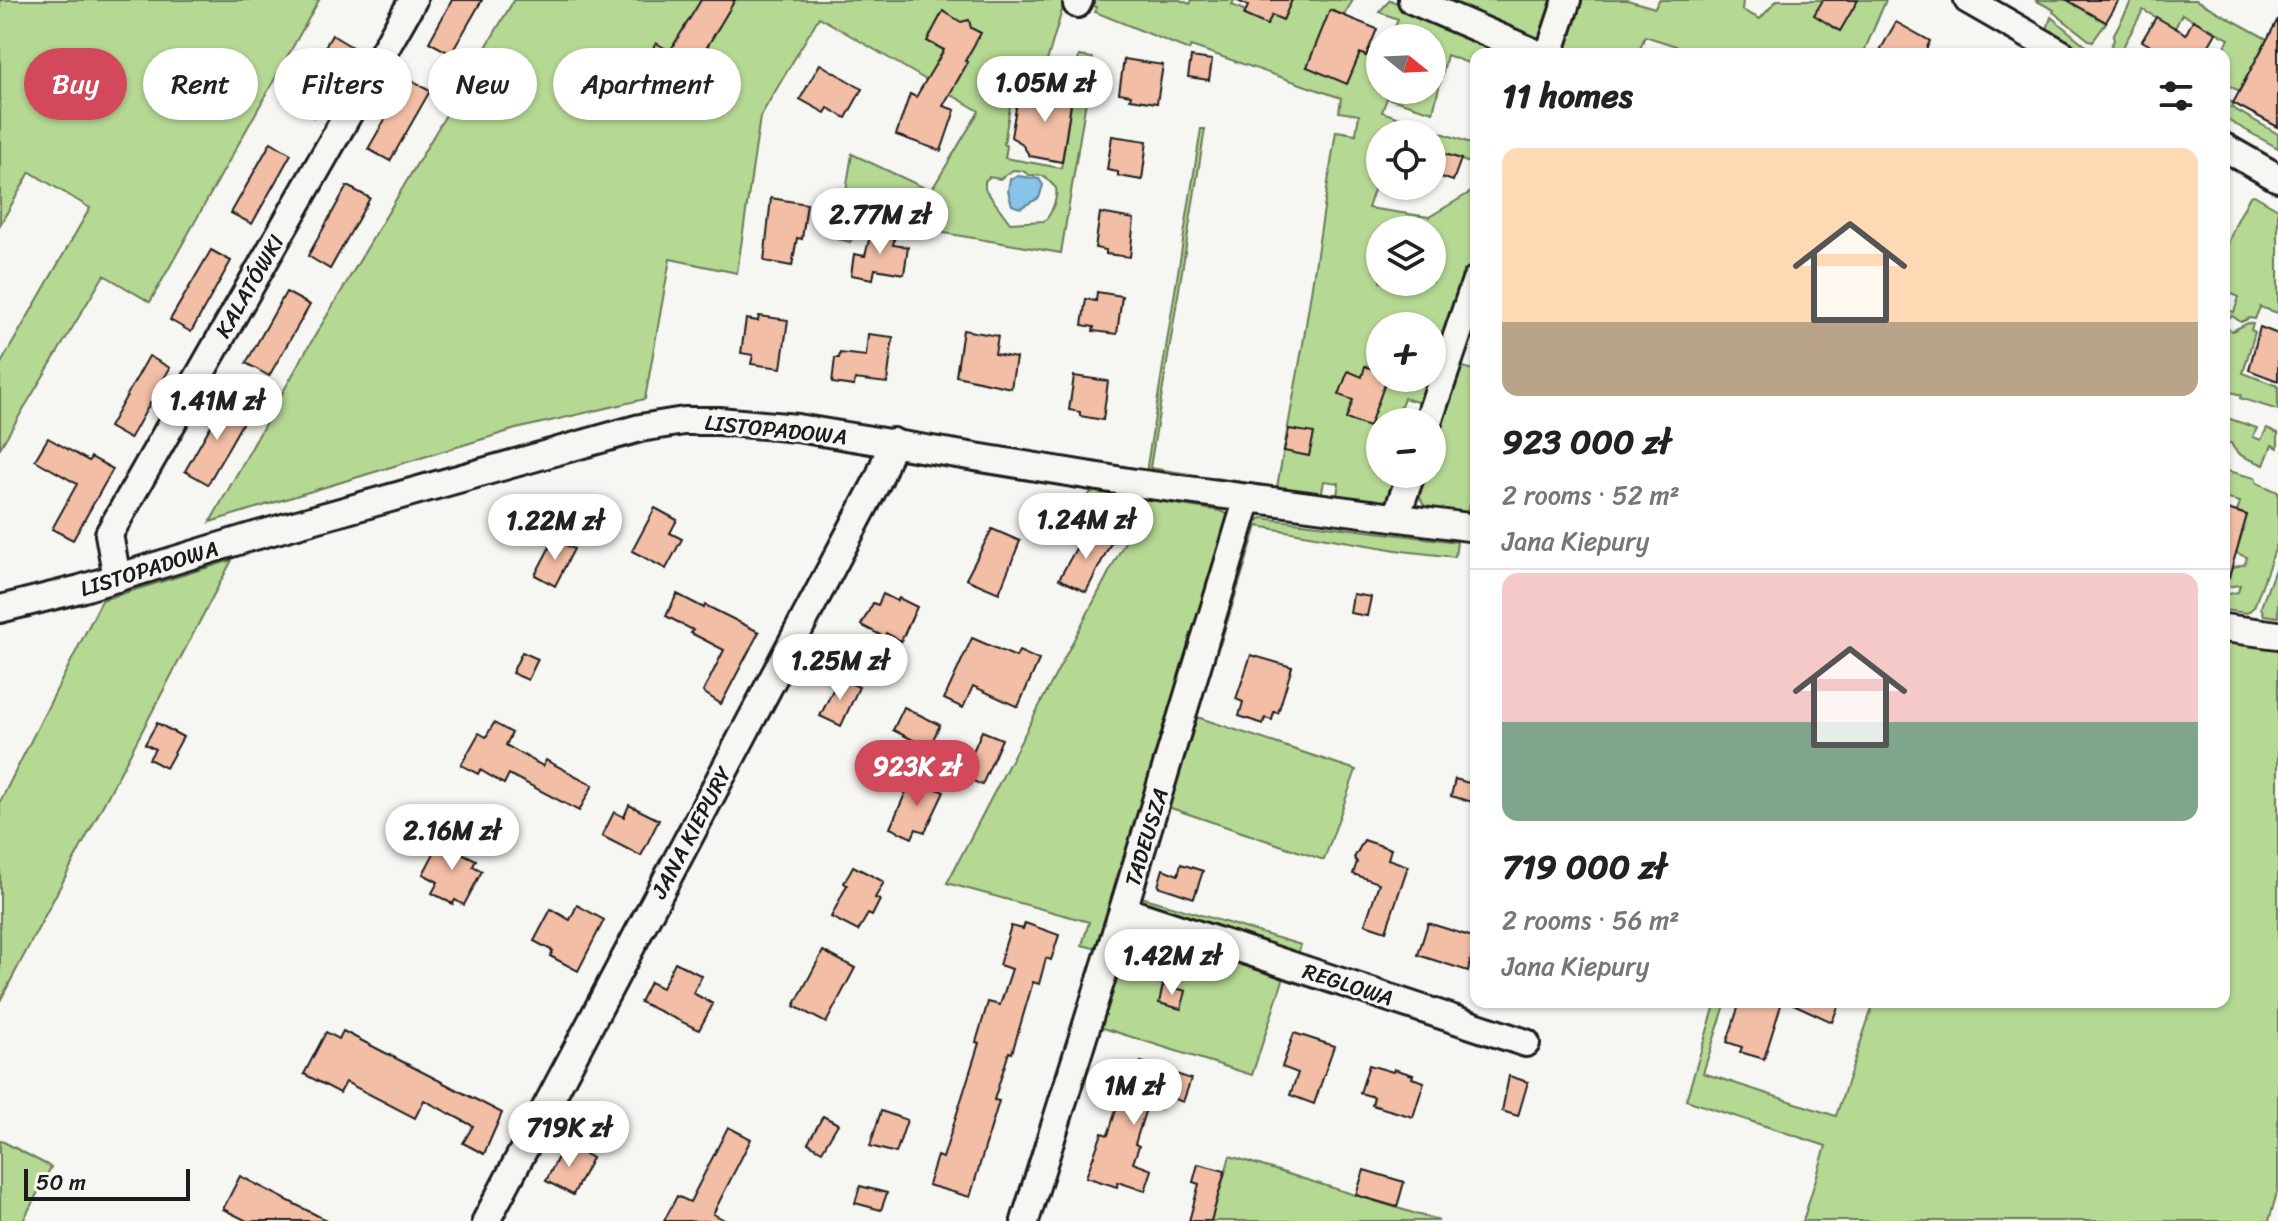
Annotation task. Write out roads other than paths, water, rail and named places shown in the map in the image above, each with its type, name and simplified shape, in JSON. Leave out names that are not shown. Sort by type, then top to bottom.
[{"type":"street","name":"KALATÓWKI","points":[[117,578],[109,534],[413,0]]},
{"type":"street","points":[[1412,0],[1524,48]]},
{"type":"street","points":[[1551,48],[1567,0]]},
{"type":"street","points":[[1968,0],[2052,48]]},
{"type":"street","points":[[2230,150],[2278,178]]},
{"type":"street","points":[[1433,408],[1470,298]]},
{"type":"street","name":"LISTOPADOWA","points":[[0,609],[661,424],[719,421],[765,425],[893,442],[1135,483],[1470,527]]},
{"type":"street","name":"JANA KIEPURY","points":[[486,1221],[879,478],[893,442]]},
{"type":"street","points":[[1396,517],[1406,488]]},
{"type":"street","name":"TADEUSZA","points":[[1025,1221],[1248,498]]},
{"type":"street","points":[[2230,629],[2278,635]]},
{"type":"street","name":"REGLOWA","points":[[1123,910],[1526,1043]]},
{"type":"water","points":[[1018,176],[1039,179],[1043,185],[1039,198],[1020,208],[1012,205],[1008,191],[1010,179]]}]
